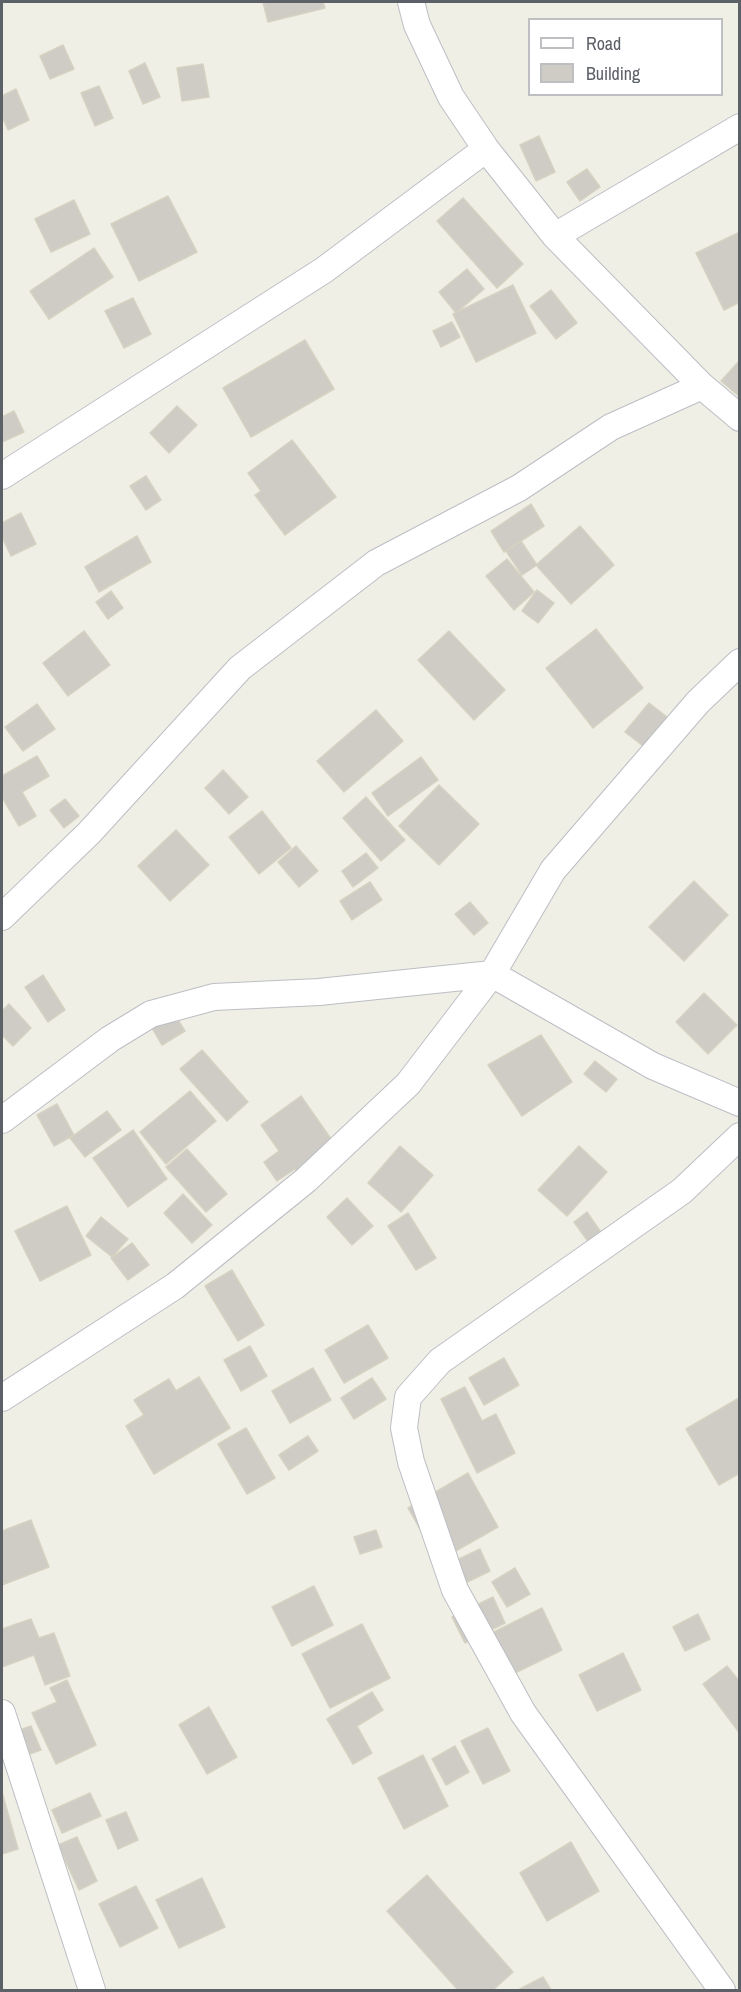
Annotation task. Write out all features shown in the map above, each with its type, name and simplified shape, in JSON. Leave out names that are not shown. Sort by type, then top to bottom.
[{"type":"street","points":[[411,2],[417,25],[451,97],[486,149],[555,236],[702,386],[740,418]]},
{"type":"street","points":[[555,236],[740,127]]},
{"type":"street","points":[[2,476],[324,270],[486,149]]},
{"type":"street","points":[[2,917],[89,833],[240,668],[376,562],[519,488],[611,427],[702,386]]},
{"type":"street","points":[[2,1398],[175,1286],[306,1180],[408,1084],[492,974],[553,870],[698,702],[740,662]]},
{"type":"street","points":[[2,1120],[110,1039],[151,1014],[214,997],[319,992],[492,974],[653,1066],[740,1103]]},
{"type":"street","points":[[722,1990],[523,1713],[455,1590],[411,1462],[404,1428],[408,1397],[440,1361],[682,1191],[740,1136]]},
{"type":"street","points":[[2,1713],[93,1990]]},
{"type":"building","points":[[263,2],[323,2],[325,8],[268,22]]},
{"type":"building","points":[[63,45],[74,69],[50,79],[40,56]]},
{"type":"building","points":[[145,63],[160,97],[143,104],[129,71]]},
{"type":"building","points":[[203,64],[209,97],[182,101],[177,68]]},
{"type":"building","points":[[99,86],[113,118],[95,126],[81,93]]},
{"type":"building","points":[[16,89],[29,120],[8,130],[2,116],[2,96]]},
{"type":"building","points":[[539,136],[555,172],[536,181],[520,145]]},
{"type":"building","points":[[587,169],[600,187],[580,201],[567,182]]},
{"type":"building","points":[[168,196],[197,252],[139,281],[111,224]]},
{"type":"building","points":[[463,198],[523,264],[497,288],[437,221]]},
{"type":"building","points":[[74,200],[90,234],[51,252],[35,219]]},
{"type":"building","points":[[740,232],[740,302],[724,310],[696,253]]},
{"type":"building","points":[[94,248],[113,277],[49,319],[30,291]]},
{"type":"building","points":[[467,269],[484,289],[456,313],[439,292]]},
{"type":"building","points":[[513,285],[536,333],[476,362],[453,314]]},
{"type":"building","points":[[551,290],[577,323],[556,339],[530,306]]},
{"type":"building","points":[[133,298],[151,334],[124,348],[105,311]]},
{"type":"building","points":[[452,322],[460,337],[441,347],[433,331]]},
{"type":"building","points":[[305,340],[334,389],[251,437],[223,388]]},
{"type":"building","points":[[740,360],[740,397],[721,381]]},
{"type":"building","points":[[177,406],[197,425],[169,453],[150,433]]},
{"type":"building","points":[[14,411],[24,432],[2,442],[2,417]]},
{"type":"building","points":[[292,440],[336,497],[285,535],[255,495],[261,491],[248,473]]},
{"type":"building","points":[[146,476],[161,500],[146,510],[130,486]]},
{"type":"building","points":[[531,504],[544,526],[504,552],[491,531]]},
{"type":"building","points":[[21,513],[36,544],[11,556],[2,537],[2,523]]},
{"type":"building","points":[[580,526],[614,565],[571,604],[536,565]]},
{"type":"building","points":[[137,536],[151,562],[99,592],[85,567]]},
{"type":"building","points":[[521,541],[537,565],[522,575],[506,551]]},
{"type":"building","points":[[507,559],[534,592],[514,610],[486,576]]},
{"type":"building","points":[[537,590],[554,603],[538,623],[522,611]]},
{"type":"building","points":[[111,591],[123,608],[108,619],[96,602]]},
{"type":"building","points":[[596,629],[643,688],[593,728],[546,668]]},
{"type":"building","points":[[84,631],[110,665],[68,696],[43,663]]},
{"type":"building","points":[[449,631],[505,690],[474,720],[418,660]]},
{"type":"building","points":[[649,703],[667,717],[643,746],[625,732]]},
{"type":"building","points":[[37,704],[55,729],[23,751],[5,727]]},
{"type":"building","points":[[376,710],[403,741],[344,792],[317,761]]},
{"type":"building","points":[[37,756],[49,776],[22,792],[36,816],[19,826],[2,797],[2,776]]},
{"type":"building","points":[[421,757],[438,780],[388,816],[372,793]]},
{"type":"building","points":[[223,770],[248,797],[229,814],[205,788]]},
{"type":"building","points":[[439,785],[479,824],[439,865],[399,826]]},
{"type":"building","points":[[366,797],[405,840],[381,861],[343,818]]},
{"type":"building","points":[[65,799],[79,816],[64,828],[50,810]]},
{"type":"building","points":[[262,811],[291,848],[259,874],[229,837]]},
{"type":"building","points":[[176,830],[209,865],[170,901],[138,866]]},
{"type":"building","points":[[296,846],[318,871],[299,887],[278,862]]},
{"type":"building","points":[[366,853],[378,868],[353,887],[342,871]]},
{"type":"building","points":[[694,881],[728,915],[684,961],[649,927]]},
{"type":"building","points":[[370,882],[382,900],[352,920],[340,901]]},
{"type":"building","points":[[470,902],[488,923],[474,935],[455,914]]},
{"type":"building","points":[[43,975],[65,1010],[48,1022],[25,987]]},
{"type":"building","points":[[704,993],[737,1025],[708,1054],[676,1022]]},
{"type":"building","points":[[9,1004],[31,1028],[13,1046],[2,1035],[2,1011]]},
{"type":"building","points":[[170,1007],[185,1031],[162,1045],[148,1021]]},
{"type":"building","points":[[541,1035],[572,1082],[522,1116],[488,1065]]},
{"type":"building","points":[[202,1050],[248,1102],[227,1121],[180,1069]]},
{"type":"building","points":[[595,1061],[617,1079],[606,1092],[584,1074]]},
{"type":"building","points":[[190,1091],[216,1121],[166,1164],[140,1132]]},
{"type":"building","points":[[301,1096],[336,1146],[298,1174],[295,1169],[277,1181],[264,1162],[279,1151],[261,1125]]},
{"type":"building","points":[[57,1104],[74,1135],[54,1146],[37,1115]]},
{"type":"building","points":[[107,1111],[121,1130],[85,1157],[70,1138]]},
{"type":"building","points":[[133,1130],[167,1179],[128,1207],[93,1158]]},
{"type":"building","points":[[400,1146],[433,1175],[401,1212],[368,1183]]},
{"type":"building","points":[[579,1146],[607,1172],[567,1216],[538,1190]]},
{"type":"building","points":[[187,1149],[227,1194],[206,1212],[166,1167]]},
{"type":"building","points":[[183,1194],[212,1225],[192,1243],[164,1213]]},
{"type":"building","points":[[347,1198],[373,1226],[352,1245],[327,1217]]},
{"type":"building","points":[[67,1206],[91,1255],[40,1281],[15,1231]]},
{"type":"building","points":[[587,1212],[605,1238],[592,1247],[574,1222]]},
{"type":"building","points":[[408,1213],[436,1258],[416,1270],[388,1226]]},
{"type":"building","points":[[101,1217],[128,1239],[112,1257],[86,1236]]},
{"type":"building","points":[[132,1243],[149,1265],[128,1280],[111,1258]]},
{"type":"building","points":[[232,1270],[264,1325],[238,1341],[205,1286]]},
{"type":"building","points":[[368,1325],[388,1358],[344,1383],[325,1350]]},
{"type":"building","points":[[250,1346],[267,1376],[241,1391],[224,1360]]},
{"type":"building","points":[[504,1358],[519,1385],[484,1405],[469,1378]]},
{"type":"building","points":[[313,1368],[331,1400],[290,1423],[272,1391]]},
{"type":"building","points":[[199,1377],[230,1428],[154,1474],[126,1426],[144,1415],[134,1400],[169,1379],[176,1391]]},
{"type":"building","points":[[372,1378],[386,1399],[354,1419],[341,1398]]},
{"type":"building","points":[[465,1387],[482,1421],[496,1414],[515,1453],[477,1473],[441,1399]]},
{"type":"building","points":[[739,1398],[740,1473],[719,1485],[686,1429]]},
{"type":"building","points":[[246,1428],[275,1478],[247,1494],[218,1444]]},
{"type":"building","points":[[308,1436],[318,1451],[289,1470],[279,1455]]},
{"type":"building","points":[[468,1473],[498,1527],[438,1561],[408,1508]]},
{"type":"building","points":[[31,1520],[49,1567],[2,1585],[2,1531]]},
{"type":"building","points":[[376,1530],[382,1547],[360,1554],[354,1537]]},
{"type":"building","points":[[480,1549],[490,1571],[455,1588],[444,1566]]},
{"type":"building","points":[[515,1568],[530,1594],[507,1607],[492,1582]]},
{"type":"building","points":[[314,1586],[333,1625],[292,1646],[272,1607]]},
{"type":"building","points":[[493,1597],[505,1623],[465,1643],[452,1617]]},
{"type":"building","points":[[542,1608],[562,1650],[513,1674],[492,1633]]},
{"type":"building","points":[[698,1614],[710,1639],[685,1651],[673,1627]]},
{"type":"building","points":[[31,1619],[39,1638],[54,1633],[70,1676],[45,1685],[34,1655],[2,1667],[2,1629]]},
{"type":"building","points":[[362,1624],[390,1678],[330,1708],[302,1654]]},
{"type":"building","points":[[623,1653],[641,1690],[597,1711],[579,1675]]},
{"type":"building","points":[[727,1666],[740,1682],[738,1731],[703,1684]]},
{"type":"building","points":[[67,1680],[96,1745],[56,1764],[32,1713],[57,1702],[50,1688]]},
{"type":"building","points":[[372,1692],[383,1710],[357,1726],[372,1753],[353,1764],[327,1719]]},
{"type":"building","points":[[209,1707],[237,1757],[207,1774],[179,1725]]},
{"type":"building","points":[[31,1726],[41,1750],[21,1757],[11,1733]]},
{"type":"building","points":[[488,1728],[510,1771],[483,1784],[461,1741]]},
{"type":"building","points":[[455,1746],[469,1772],[446,1785],[432,1759]]},
{"type":"building","points":[[423,1755],[448,1806],[404,1829],[378,1778]]},
{"type":"building","points":[[2,1792],[18,1849],[2,1854]]},
{"type":"building","points":[[90,1793],[101,1816],[62,1833],[52,1810]]},
{"type":"building","points":[[126,1812],[138,1840],[118,1849],[106,1820]]},
{"type":"building","points":[[77,1837],[97,1881],[79,1890],[58,1845]]},
{"type":"building","points":[[571,1842],[599,1891],[547,1921],[520,1873]]},
{"type":"building","points":[[427,1875],[513,1972],[493,1990],[458,1990],[387,1911]]},
{"type":"building","points":[[202,1878],[225,1927],[179,1948],[156,1900]]},
{"type":"building","points":[[136,1886],[158,1928],[120,1947],[99,1904]]},
{"type":"building","points":[[543,1977],[551,1990],[518,1990]]}]
